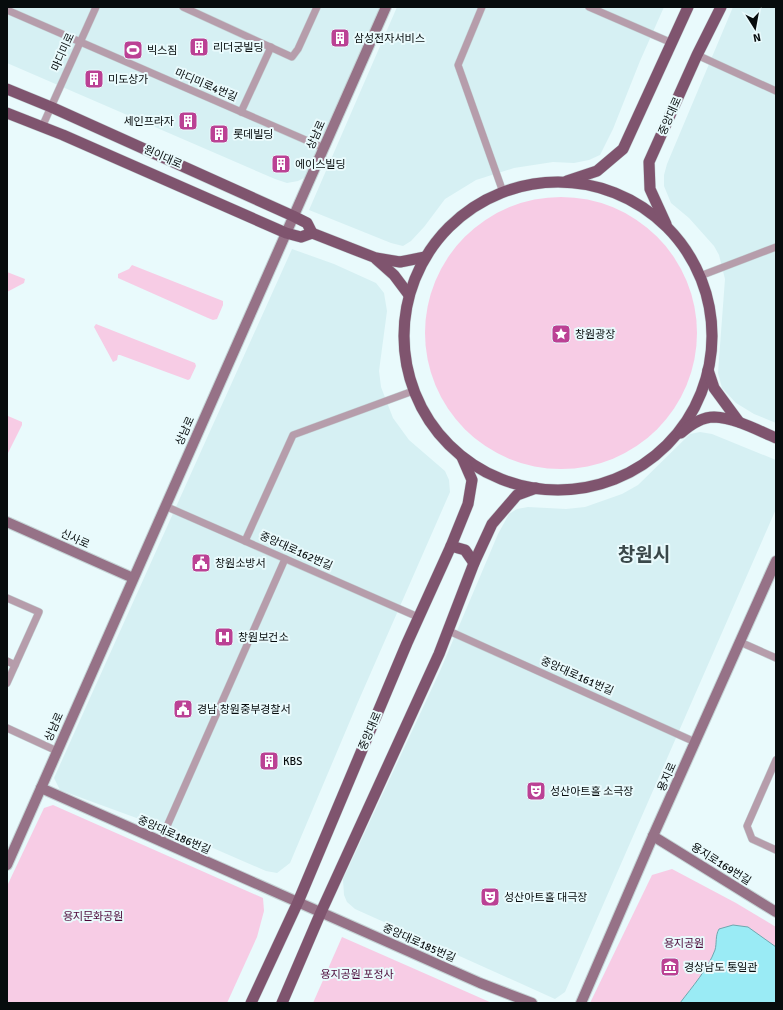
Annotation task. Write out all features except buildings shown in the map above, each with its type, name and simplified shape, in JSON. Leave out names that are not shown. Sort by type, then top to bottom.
[{"type":"main road","name":"상남로","points":[[8,860],[386,7]]},
{"type":"main road","points":[[563,182],[597,171],[623,149],[688,7]]},
{"type":"main road","name":"중앙대로","points":[[668,228],[650,189],[649,162],[697,55],[721,7]]},
{"type":"main road","name":"원이대로","points":[[7,89],[51,107],[293,216],[307,223],[312,233]]},
{"type":"main road","name":"원이대로","points":[[7,113],[286,233],[301,237],[312,233],[376,258],[400,262],[425,257]]},
{"type":"main road","points":[[664,447],[676,434],[692,412],[703,387],[708,370],[712,346],[711,322],[707,299],[700,276],[686,251],[668,228],[650,213],[620,195],[598,188],[563,182],[532,184],[503,192],[458,218],[440,236],[425,257],[416,275],[409,295],[404,319],[403,343],[406,367],[413,390],[422,409],[433,427],[446,443],[479,468],[497,478],[516,484],[537,488],[571,489],[605,482],[636,468],[664,447],[686,428],[699,420],[713,417],[739,422],[776,438]]},
{"type":"main road","name":"원이대로","points":[[376,258],[394,275],[409,295]]},
{"type":"main road","points":[[708,370],[714,388],[739,422]]},
{"type":"main road","name":"중앙대로","points":[[251,1003],[298,902],[418,617],[451,546],[468,504],[472,480],[462,456]]},
{"type":"main road","points":[[282,1003],[321,912],[449,631],[474,563],[492,524],[517,495],[537,488]]},
{"type":"main road","name":"신사로","points":[[7,522],[134,578]]},
{"type":"main road","points":[[451,546],[465,550],[474,563]]},
{"type":"main road","name":"용지로","points":[[581,1003],[653,836],[776,561]]},
{"type":"main road","name":"중앙대로186번길","points":[[41,788],[298,902]]},
{"type":"main road","name":"용지로169번길","points":[[653,836],[776,912]]},
{"type":"main road","name":"중앙대로185번길","points":[[298,902],[480,983],[532,1003]]},
{"type":"street","name":"마디미로","points":[[42,127],[96,7]]},
{"type":"street","points":[[183,7],[292,56],[298,49],[317,7]]},
{"type":"street","points":[[482,7],[458,65],[503,192]]},
{"type":"street","points":[[589,7],[672,43]]},
{"type":"street","name":"마디미로4번길","points":[[7,10],[324,148]]},
{"type":"street","points":[[241,112],[271,47]]},
{"type":"street","points":[[697,55],[776,91]]},
{"type":"street","points":[[700,276],[776,247]]},
{"type":"street","points":[[245,541],[293,435],[413,390]]},
{"type":"street","name":"중앙대로162번길","points":[[165,506],[418,617]]},
{"type":"street","points":[[160,842],[286,558]]},
{"type":"street","points":[[7,598],[38,612],[7,683]]},
{"type":"street","name":"중앙대로161번길","points":[[449,631],[695,742]]},
{"type":"street","points":[[740,642],[776,658]]},
{"type":"street","points":[[7,661],[15,665]]},
{"type":"street","points":[[7,728],[57,751]]},
{"type":"street","points":[[776,760],[747,826],[752,839],[776,850]]},
{"type":"shaded area","points":[[7,7],[381,7],[306,177],[298,181],[287,183],[7,63]]},
{"type":"shaded area","points":[[397,7],[664,7],[640,61],[613,129],[600,155],[589,160],[574,163],[553,162],[514,168],[476,180],[445,199],[424,227],[411,241],[403,246],[391,243],[309,210]]},
{"type":"shaded area","points":[[733,7],[776,7],[776,423],[754,414],[736,403],[722,388],[718,373],[725,279],[719,255],[714,246],[689,218],[671,203],[664,186],[664,175],[667,164]]},
{"type":"shaded area","points":[[292,249],[334,264],[376,283],[384,293],[387,311],[379,371],[381,387],[393,418],[409,440],[445,471],[449,480],[450,492],[358,702],[290,863],[277,873],[266,871],[183,835],[60,790],[54,778]]},
{"type":"shaded area","points":[[700,432],[712,434],[776,460],[776,509],[565,992],[555,999],[355,909],[347,902],[344,895],[343,879],[440,671],[498,534],[509,514],[517,509],[528,507],[566,509],[585,507],[622,494],[638,485],[690,434]]},
{"type":"green space","name":"창원광장","points":[[561,197],[600,203],[625,213],[657,237],[674,258],[686,281],[694,307],[697,333],[691,372],[681,397],[657,429],[636,446],[613,458],[587,466],[561,469],[522,463],[497,453],[465,429],[448,408],[436,385],[428,359],[425,333],[431,294],[441,269],[465,237],[486,220],[509,208],[535,200]]},
{"type":"green space","points":[[132,265],[223,301],[223,305],[217,319],[213,320],[208,318],[118,278],[118,274],[129,269]]},
{"type":"green space","points":[[7,272],[25,279],[24,283],[7,292]]},
{"type":"green space","points":[[96,324],[195,363],[196,366],[190,379],[188,380],[120,355],[118,355],[117,360],[113,362],[94,327]]},
{"type":"green space","points":[[8,416],[22,422],[22,425],[7,455],[7,419]]},
{"type":"green space","name":"용지문화공원","points":[[53,805],[263,898],[264,911],[257,937],[227,1003],[7,1003],[7,886],[44,808]]},
{"type":"green space","name":"용지공원","points":[[672,869],[736,903],[776,927],[776,1003],[590,1003],[652,875]]},
{"type":"green space","name":"용지공원 포정사","points":[[342,937],[492,1003],[313,1003]]},
{"type":"water","points":[[733,925],[748,927],[776,947],[776,1003],[680,1003],[699,978],[712,957],[715,950],[719,929]]},
{"type":"place","name":"삼성전자서비스","points":[[340,38]]},
{"type":"place","name":"리더궁빌딩","points":[[199,47]]},
{"type":"place","name":"빅스짐","points":[[133,50]]},
{"type":"place","name":"미도상가","points":[[94,79]]},
{"type":"place","name":"세인프라자","points":[[188,121]]},
{"type":"place","name":"롯데빌딩","points":[[219,134]]},
{"type":"place","name":"에이스빌딩","points":[[281,164]]},
{"type":"place","name":"창원광장","points":[[561,334]]},
{"type":"place","name":"창원소방서","points":[[201,563]]},
{"type":"place","name":"창원보건소","points":[[224,637]]},
{"type":"place","name":"경남 창원중부경찰서","points":[[183,709]]},
{"type":"place","name":"KBS","points":[[269,761]]},
{"type":"place","name":"성산아트홀 소극장","points":[[536,791]]},
{"type":"place","name":"성산아트홀 대극장","points":[[490,897]]},
{"type":"place","name":"경상남도 통일관","points":[[670,967]]},
{"type":"district","name":"창원시","points":[[644,555]]}]
